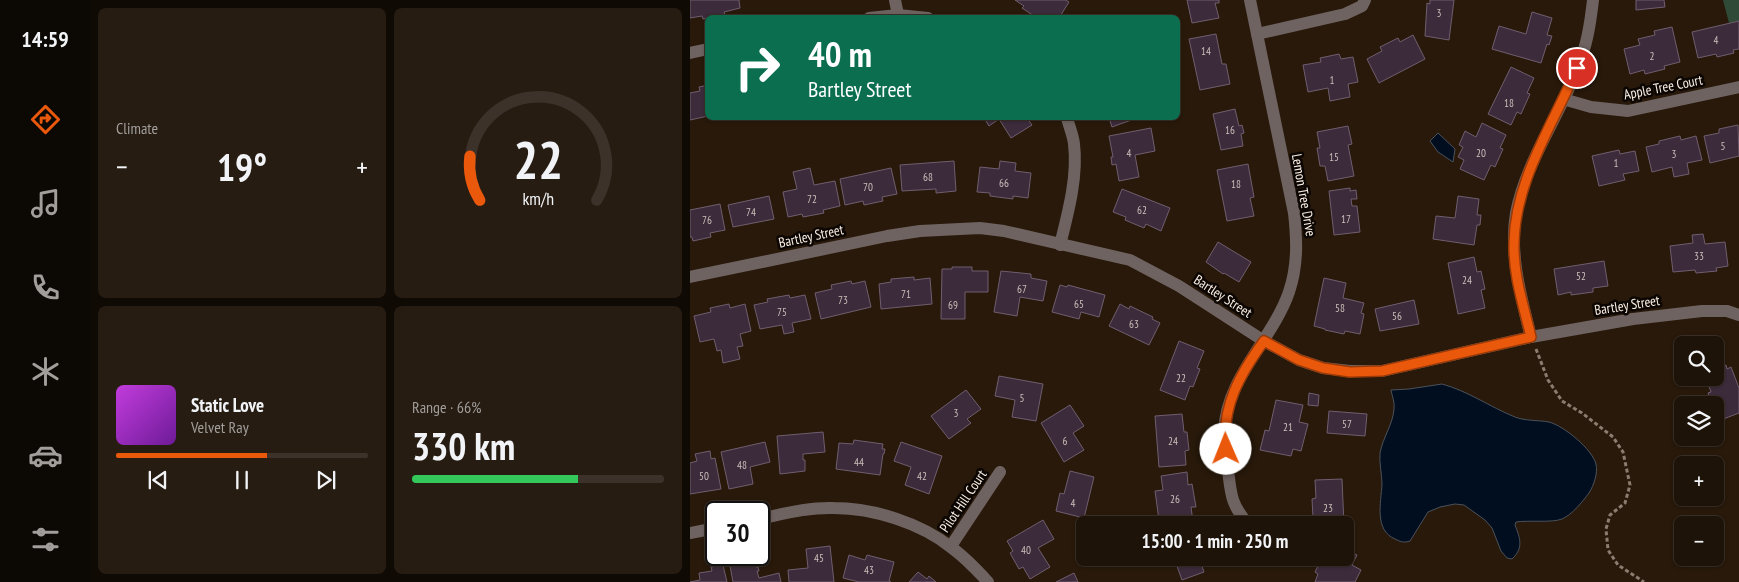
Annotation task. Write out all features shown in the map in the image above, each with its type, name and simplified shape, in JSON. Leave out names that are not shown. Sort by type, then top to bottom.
[{"type":"street","points":[[895,0],[898,15]]},
{"type":"street","name":"Lemon Tree Drive","points":[[1241,516],[1232,500],[1224,433],[1227,410],[1246,366],[1264,341],[1289,291],[1297,244],[1294,213],[1250,0]]},
{"type":"street","points":[[1257,34],[1345,14],[1362,6],[1366,0]]},
{"type":"street","points":[[1531,337],[1515,268],[1516,215],[1521,192],[1533,161],[1563,100],[1583,52],[1593,0]]},
{"type":"street","points":[[690,53],[705,50]]},
{"type":"street","name":"Apple Tree Court","points":[[1563,100],[1590,107],[1628,111],[1739,87]]},
{"type":"street","points":[[1060,245],[1068,214],[1074,171],[1074,144],[1068,120]]},
{"type":"street","name":"Bartley Street","points":[[690,277],[887,236],[920,231],[980,228],[1004,231],[1130,260],[1179,286],[1264,341],[1299,360],[1323,368],[1350,372],[1374,371],[1413,365],[1585,326],[1672,313],[1727,311],[1739,315]]},
{"type":"street","name":"Pilot Hill Court","points":[[951,546],[1000,472]]},
{"type":"street","points":[[770,517],[802,510],[834,508],[861,510],[888,516],[951,546],[988,582]]},
{"type":"street","points":[[690,533],[705,530]]},
{"type":"path","points":[[1531,337],[1548,380],[1562,401],[1582,413],[1613,437],[1623,452],[1630,486],[1625,503],[1610,515],[1606,529],[1608,550],[1618,565],[1644,582]]},
{"type":"green space","points":[[1723,0],[1739,0],[1739,21],[1729,23]]},
{"type":"water","points":[[1438,133],[1455,149],[1453,162],[1438,152],[1430,141]]},
{"type":"water","points":[[1442,384],[1515,417],[1555,424],[1583,445],[1596,464],[1596,475],[1591,490],[1570,514],[1558,520],[1516,522],[1520,547],[1512,559],[1507,558],[1501,551],[1492,528],[1485,520],[1464,505],[1455,504],[1428,512],[1410,541],[1404,542],[1388,535],[1381,523],[1382,484],[1380,453],[1393,415],[1394,404],[1391,390]]},
{"type":"building","points":[[690,0],[739,0],[740,8],[724,12],[725,15],[705,15],[705,19],[703,19],[702,16],[690,18]]},
{"type":"building","points":[[1015,0],[1066,0],[1069,2],[1061,15],[1032,15],[1022,8],[1024,6]]},
{"type":"building","points":[[1187,0],[1219,0],[1219,3],[1215,3],[1219,18],[1192,23]]},
{"type":"building","points":[[1430,0],[1454,0],[1449,40],[1425,36],[1427,3],[1430,4]]},
{"type":"building","points":[[1636,0],[1664,0],[1665,7],[1636,10]]},
{"type":"building","points":[[1532,12],[1552,18],[1547,35],[1552,36],[1549,45],[1547,44],[1541,63],[1492,49],[1499,26],[1526,34]]},
{"type":"building","points":[[1739,21],[1739,49],[1733,50],[1734,53],[1717,57],[1716,54],[1698,58],[1692,32]]},
{"type":"building","points":[[1672,27],[1680,62],[1664,66],[1665,69],[1645,74],[1644,70],[1630,74],[1624,49],[1640,45],[1638,39],[1655,35],[1654,31]]},
{"type":"building","points":[[1216,34],[1222,64],[1226,64],[1230,84],[1200,90],[1189,39]]},
{"type":"building","points":[[1413,35],[1425,59],[1379,83],[1367,59],[1382,51],[1380,47],[1398,38],[1400,42]]},
{"type":"building","points":[[1339,54],[1341,59],[1353,57],[1358,82],[1348,84],[1350,97],[1330,101],[1328,88],[1308,92],[1303,65],[1321,62],[1320,58]]},
{"type":"building","points":[[1511,67],[1534,78],[1527,93],[1530,94],[1521,114],[1517,112],[1511,125],[1488,114]]},
{"type":"building","points":[[705,86],[705,117],[690,120],[690,93],[700,91],[699,87]]},
{"type":"building","points":[[1235,109],[1239,126],[1242,125],[1244,133],[1241,134],[1243,146],[1221,150],[1213,114]]},
{"type":"building","points":[[985,120],[998,120],[989,126]]},
{"type":"building","points":[[1000,120],[1028,120],[1032,125],[1011,138]]},
{"type":"building","points":[[1110,120],[1131,120],[1112,127]]},
{"type":"building","points":[[1482,123],[1506,135],[1500,148],[1503,149],[1495,167],[1491,165],[1484,180],[1460,169],[1464,160],[1458,157],[1463,147],[1459,145],[1465,131],[1476,137]]},
{"type":"building","points":[[1738,125],[1739,156],[1710,163],[1704,136],[1719,133],[1719,129]]},
{"type":"building","points":[[1348,126],[1352,144],[1348,145],[1354,176],[1328,181],[1325,166],[1320,166],[1317,148],[1320,148],[1317,132]]},
{"type":"building","points":[[1151,128],[1155,151],[1135,155],[1139,177],[1119,181],[1116,164],[1112,165],[1111,157],[1113,157],[1109,136]]},
{"type":"building","points":[[1680,136],[1681,140],[1696,136],[1702,160],[1687,163],[1689,174],[1674,177],[1672,167],[1652,172],[1646,147],[1659,144],[1659,141]]},
{"type":"building","points":[[1619,150],[1620,154],[1635,151],[1639,171],[1623,174],[1625,180],[1599,186],[1592,156]]},
{"type":"building","points":[[954,161],[956,191],[936,193],[936,189],[902,191],[900,165]]},
{"type":"building","points":[[1000,161],[1016,163],[1015,171],[1031,173],[1028,198],[1013,196],[1013,199],[977,192],[980,167],[999,169]]},
{"type":"building","points":[[1248,164],[1254,197],[1250,198],[1254,216],[1227,221],[1217,170]]},
{"type":"building","points":[[810,168],[814,185],[835,181],[840,206],[823,210],[824,213],[803,217],[802,214],[788,217],[783,192],[797,189],[793,172]]},
{"type":"building","points":[[891,168],[897,194],[882,197],[883,201],[864,205],[863,201],[845,205],[840,179]]},
{"type":"building","points":[[1350,188],[1350,191],[1356,190],[1357,199],[1351,199],[1352,206],[1357,206],[1360,232],[1334,235],[1329,191]]},
{"type":"building","points":[[1122,189],[1170,208],[1161,231],[1146,224],[1144,228],[1125,220],[1126,217],[1113,212]]},
{"type":"building","points":[[769,196],[774,219],[733,227],[728,205]]},
{"type":"building","points":[[1458,196],[1479,199],[1477,215],[1481,215],[1480,225],[1477,225],[1474,245],[1433,239],[1436,216],[1455,218]]},
{"type":"building","points":[[720,204],[725,230],[710,233],[711,237],[693,241],[692,237],[690,237],[690,210]]},
{"type":"building","points":[[1703,234],[1705,244],[1725,242],[1728,266],[1716,268],[1717,271],[1696,273],[1695,270],[1673,272],[1670,246],[1693,243],[1692,235]]},
{"type":"building","points":[[1218,242],[1251,262],[1239,282],[1206,262]]},
{"type":"building","points":[[1474,257],[1477,272],[1481,271],[1485,289],[1481,290],[1485,308],[1458,314],[1448,263]]},
{"type":"building","points":[[1604,261],[1608,286],[1593,288],[1593,292],[1571,295],[1571,292],[1558,295],[1554,269]]},
{"type":"building","points":[[952,267],[972,267],[972,271],[988,271],[988,292],[965,292],[965,319],[941,319],[942,269],[952,269]]},
{"type":"building","points":[[1001,271],[1031,274],[1031,278],[1047,281],[1043,301],[1020,297],[1017,316],[994,312]]},
{"type":"building","points":[[914,277],[914,280],[930,278],[932,304],[881,309],[879,284],[891,282],[891,279]]},
{"type":"building","points":[[1324,278],[1346,283],[1343,298],[1364,303],[1361,313],[1364,314],[1360,334],[1345,331],[1344,334],[1314,326]]},
{"type":"building","points":[[851,281],[852,284],[865,281],[871,307],[821,319],[815,293],[832,289],[831,285]]},
{"type":"building","points":[[1060,285],[1067,287],[1068,285],[1105,295],[1099,317],[1081,312],[1079,319],[1052,312]]},
{"type":"building","points":[[789,295],[790,298],[805,295],[811,319],[792,323],[794,332],[784,334],[782,325],[760,329],[754,305],[768,302],[767,299]]},
{"type":"building","points":[[1414,300],[1419,324],[1380,331],[1375,309]]},
{"type":"building","points":[[729,304],[730,308],[745,304],[751,331],[740,334],[743,346],[737,347],[740,359],[723,363],[721,350],[717,351],[714,339],[700,342],[694,316],[711,312],[710,308]]},
{"type":"building","points":[[1120,304],[1129,309],[1130,306],[1153,317],[1152,319],[1160,323],[1149,345],[1109,326]]},
{"type":"building","points":[[1179,341],[1204,351],[1197,368],[1200,369],[1193,387],[1190,386],[1185,400],[1160,390]]},
{"type":"building","points":[[1726,365],[1727,369],[1731,367],[1739,388],[1739,413],[1724,419],[1724,396],[1709,396],[1708,393],[1711,392],[1709,386],[1724,386],[1724,366]]},
{"type":"building","points":[[999,376],[1043,384],[1036,421],[1012,417],[1015,400],[995,396]]},
{"type":"building","points":[[966,390],[981,409],[967,419],[971,423],[949,439],[931,416]]},
{"type":"building","points":[[1309,393],[1319,395],[1318,406],[1308,405]]},
{"type":"building","points":[[1276,400],[1303,405],[1299,422],[1308,424],[1301,451],[1293,449],[1291,456],[1260,450],[1265,430],[1269,431]]},
{"type":"building","points":[[1070,405],[1084,426],[1073,433],[1084,450],[1064,462],[1041,423]]},
{"type":"building","points":[[1329,411],[1367,414],[1365,436],[1327,433]]},
{"type":"building","points":[[1182,414],[1189,450],[1185,451],[1186,465],[1159,467],[1155,416]]},
{"type":"building","points":[[823,432],[825,452],[803,454],[805,471],[780,474],[777,436]]},
{"type":"building","points":[[854,440],[883,444],[882,449],[885,449],[880,475],[836,469],[839,443],[853,444]]},
{"type":"building","points":[[765,442],[770,462],[750,467],[753,484],[729,489],[721,452]]},
{"type":"building","points":[[901,442],[942,456],[929,494],[905,485],[911,467],[894,461]]},
{"type":"building","points":[[710,451],[711,459],[715,458],[721,489],[690,494],[690,463],[697,461],[695,454]]},
{"type":"building","points":[[1070,471],[1094,477],[1084,516],[1056,511],[1060,493],[1064,494]]},
{"type":"building","points":[[1187,472],[1188,485],[1192,484],[1196,507],[1191,507],[1192,516],[1158,516],[1155,491],[1163,490],[1161,476]]},
{"type":"building","points":[[1342,479],[1344,516],[1313,516],[1312,499],[1316,498],[1315,480]]},
{"type":"building","points":[[1043,520],[1054,539],[1038,548],[1050,567],[1030,579],[1023,567],[1019,569],[1010,553],[1013,551],[1007,541]]},
{"type":"building","points":[[830,546],[834,582],[789,582],[788,570],[808,568],[806,549]]},
{"type":"building","points":[[849,555],[865,560],[867,555],[894,562],[889,581],[891,582],[859,582],[843,578]]},
{"type":"building","points":[[723,566],[727,582],[690,582],[700,580],[699,573],[712,571],[711,567]]},
{"type":"building","points":[[730,566],[756,566],[758,567],[759,578],[779,573],[781,582],[733,582]]},
{"type":"building","points":[[1177,566],[1202,566],[1204,572],[1182,580]]},
{"type":"building","points":[[1318,566],[1354,566],[1361,570],[1355,582],[1315,582],[1318,574],[1315,572]]},
{"type":"building","points":[[918,572],[927,579],[929,576],[936,582],[909,582]]},
{"type":"building","points":[[1074,573],[1078,582],[1056,582]]},
{"type":"route","points":[[1226,449],[1224,433],[1227,410],[1246,366],[1264,341],[1299,360],[1323,368],[1350,372],[1382,371],[1531,337],[1515,268],[1516,215],[1521,192],[1533,161],[1577,68]]}]
